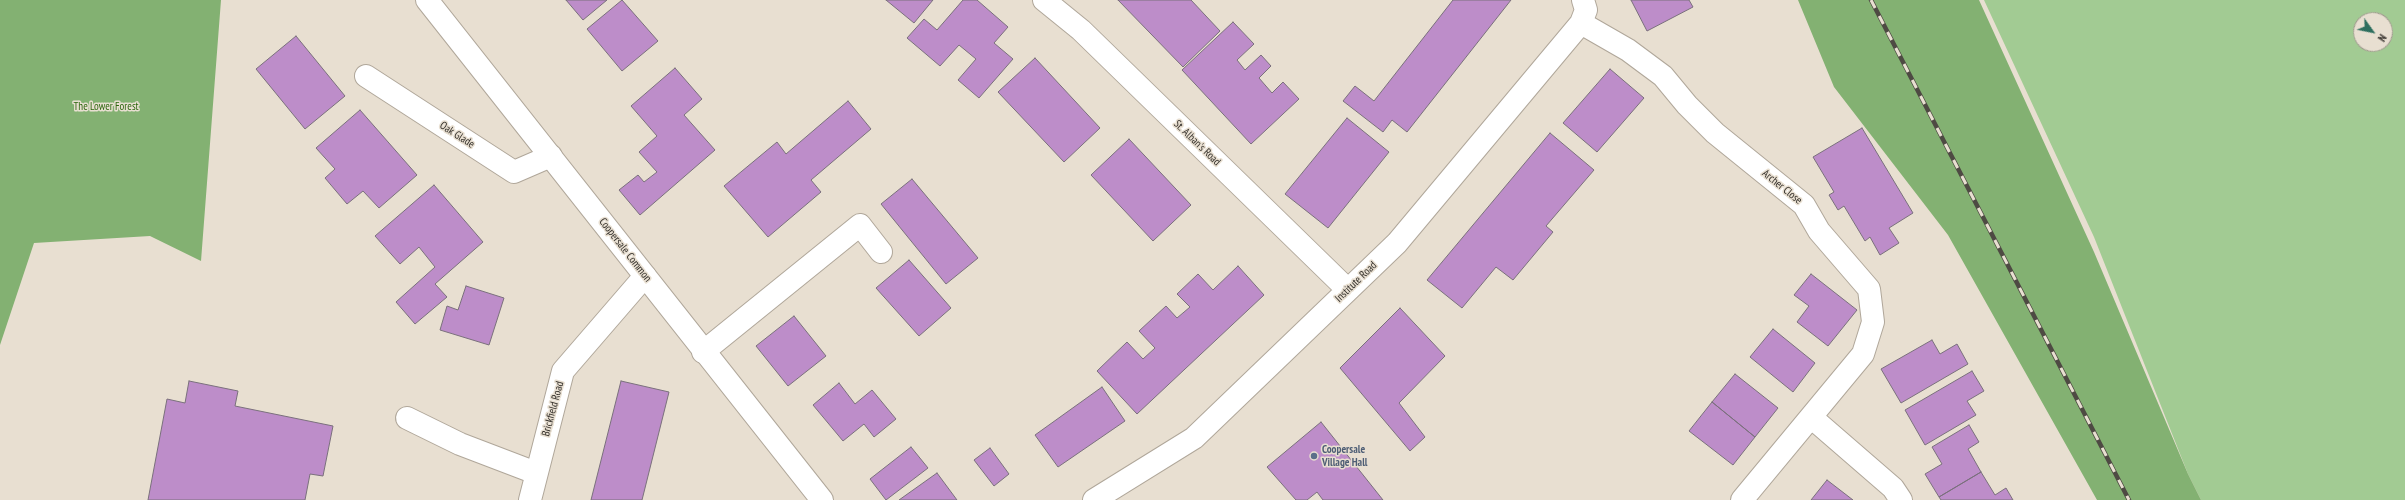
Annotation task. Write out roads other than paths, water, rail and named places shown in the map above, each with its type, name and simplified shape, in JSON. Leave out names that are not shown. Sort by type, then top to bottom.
[{"type":"street","name":"Coopersale Common","points":[[427,0],[551,156],[703,352],[822,500]]},
{"type":"street","name":"St. Alban's Road","points":[[1044,0],[1081,30],[1348,290]]},
{"type":"street","points":[[1581,23],[1586,10],[1584,0]]},
{"type":"street","name":"Institute Road","points":[[1094,500],[1194,438],[1397,243],[1581,23]]},
{"type":"street","name":"Archer Close","points":[[1581,23],[1628,50],[1663,76],[1687,106],[1715,133],[1804,205],[1819,231],[1869,289],[1873,322],[1863,354],[1742,500]]},
{"type":"street","name":"Oak Glade","points":[[366,76],[514,172],[551,156]]},
{"type":"street","points":[[703,352],[860,225],[881,252]]},
{"type":"street","name":"Brickfield Road","points":[[530,500],[563,371],[645,276]]},
{"type":"street","points":[[1810,417],[1893,488],[1901,500]]},
{"type":"street","points":[[407,418],[460,444],[536,473]]},
{"type":"railway","points":[[1871,0],[2129,500]]},
{"type":"place","name":"Coopersale Village Hall","points":[[1314,456]]},
{"type":"park label","name":"The Lower Forest","points":[[106,107]]}]
